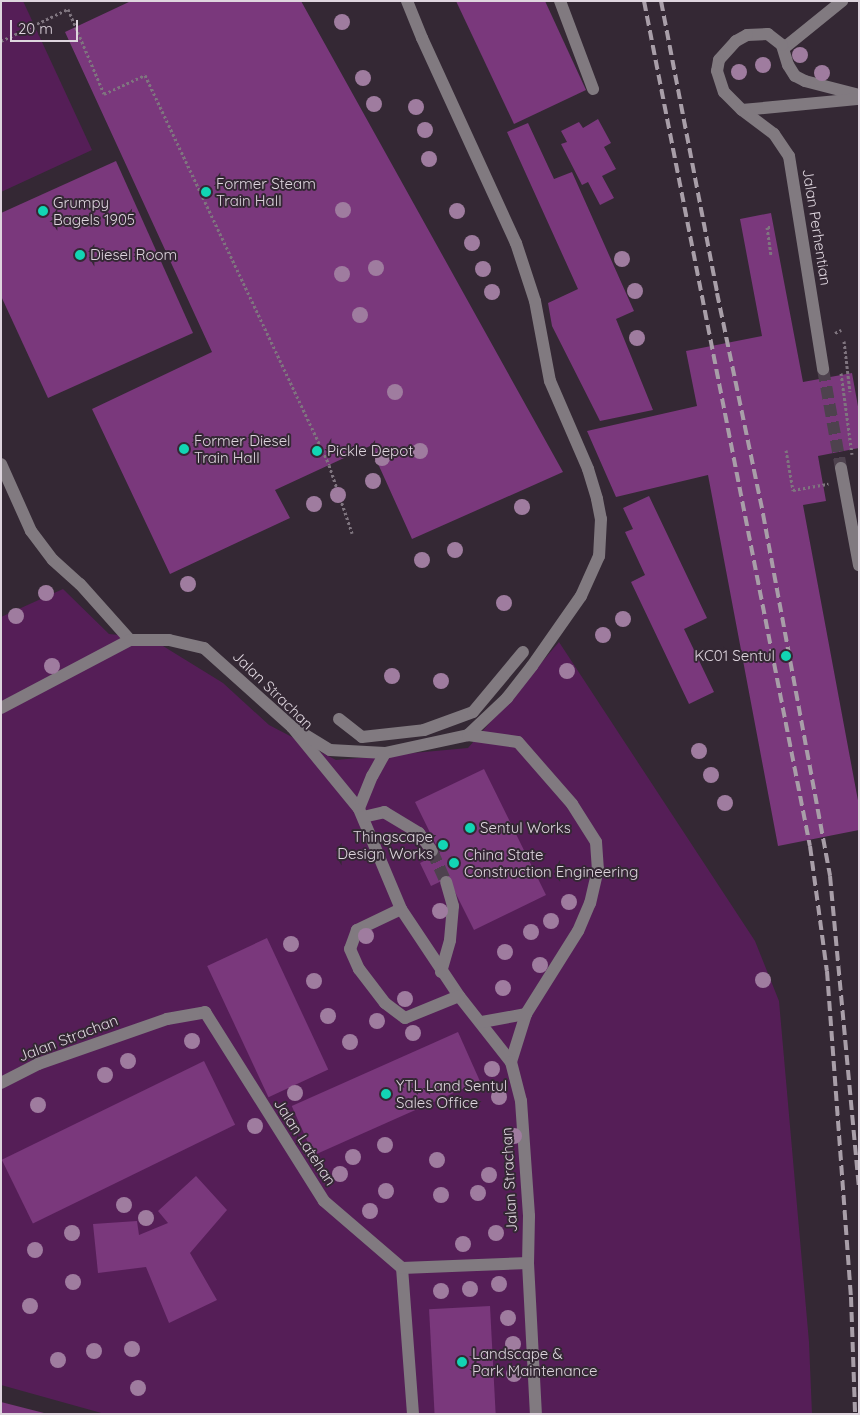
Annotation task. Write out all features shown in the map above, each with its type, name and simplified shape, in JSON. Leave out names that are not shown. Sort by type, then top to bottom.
[{"type":"street","points":[[408,1],[422,38],[516,243],[535,301],[550,381],[588,469],[601,519],[599,556],[581,596],[542,653],[507,698],[468,735]]},
{"type":"street","points":[[560,1],[593,89]]},
{"type":"street","points":[[842,1],[780,44],[788,65],[795,76],[805,81],[859,95]]},
{"type":"street","name":"Jalan Perhentian","points":[[780,44],[768,34],[747,35],[736,41],[719,60],[717,71],[719,82],[724,92],[742,110],[774,134],[789,156],[823,369]]},
{"type":"street","points":[[742,110],[859,99]]},
{"type":"street","points":[[1,464],[31,531],[53,560],[80,584],[130,640],[1,708]]},
{"type":"street","points":[[841,468],[859,565]]},
{"type":"street","name":"Jalan Strachan","points":[[130,640],[169,640],[204,648],[292,727],[361,813],[400,909],[441,972],[482,1022],[511,1062],[521,1101],[529,1216],[528,1263],[536,1414]]},
{"type":"street","points":[[339,719],[362,737],[424,730],[473,712],[523,652]]},
{"type":"street","points":[[292,727],[330,750],[385,753],[468,735],[518,742],[572,804],[596,842],[598,868],[590,902],[578,931],[526,1014],[511,1062]]},
{"type":"street","points":[[385,753],[372,776],[361,813],[384,812],[419,833],[432,851]]},
{"type":"street","points":[[441,972],[450,940],[453,906],[446,882]]},
{"type":"street","points":[[400,909],[357,930],[350,949],[359,969],[385,1003],[405,1018],[459,996]]},
{"type":"street","name":"Jalan Strachan","points":[[1,1083],[38,1064],[167,1018],[204,1012]]},
{"type":"street","name":"Jalan Latehan","points":[[204,1012],[324,1201],[402,1268]]},
{"type":"street","points":[[482,1022],[526,1014]]},
{"type":"street","points":[[413,1414],[402,1268],[528,1263]]},
{"type":"path","points":[[1,40],[68,9],[104,94],[146,75],[329,465],[352,533]]},
{"type":"path","points":[[770,227],[767,227],[771,255]]},
{"type":"path","points":[[836,341],[835,332],[842,330]]},
{"type":"path","points":[[844,341],[850,392]]},
{"type":"path","points":[[840,368],[853,459]]},
{"type":"path","points":[[786,450],[793,490],[828,484]]},
{"type":"shaded area","points":[[1,1],[23,1],[92,150],[1,192]]},
{"type":"shaded area","points":[[63,589],[109,634],[150,638],[223,683],[269,725],[336,760],[468,748],[559,642],[755,941],[779,1001],[809,1342],[812,1414],[105,1414],[1,1385],[1,617]]},
{"type":"building","points":[[131,1],[301,1],[563,472],[412,539],[370,446],[275,490],[290,518],[170,574],[92,409],[212,352],[65,32]]},
{"type":"building","points":[[456,1],[545,1],[586,90],[514,124]]},
{"type":"building","points":[[598,119],[611,143],[604,147],[616,169],[602,176],[614,198],[600,205],[588,182],[582,185],[561,144],[567,142],[561,131],[579,122],[583,128]]},
{"type":"building","points":[[528,123],[554,179],[572,172],[634,311],[616,319],[653,410],[600,421],[552,326],[548,303],[578,289],[507,132]]},
{"type":"building","name":"Diesel Room","points":[[116,161],[193,333],[48,398],[1,296],[1,213]]},
{"type":"building","name":"KC01 Sentul","points":[[771,213],[803,382],[852,373],[859,412],[859,448],[818,456],[826,501],[803,505],[859,806],[859,830],[778,846],[708,475],[616,497],[587,431],[697,406],[686,351],[762,336],[740,219]]},
{"type":"building","points":[[649,496],[707,618],[684,629],[714,692],[689,704],[631,582],[645,575],[625,532],[633,529],[623,508]]},
{"type":"building","name":"Sentul Works","points":[[484,769],[546,895],[474,930],[448,878],[431,886],[420,863],[440,853],[415,802]]},
{"type":"building","points":[[267,938],[328,1069],[268,1097],[207,966]]},
{"type":"building","name":"YTL Land Sentul Sales Office","points":[[458,1032],[480,1081],[314,1155],[292,1106]]},
{"type":"building","points":[[204,1061],[235,1125],[33,1223],[2,1160]]},
{"type":"building","points":[[196,1176],[227,1210],[190,1253],[217,1300],[169,1323],[146,1267],[98,1273],[93,1224],[137,1221],[139,1235],[168,1223],[158,1211]]},
{"type":"building","name":"Landscape & Park Maintenance","points":[[490,1306],[496,1414],[435,1414],[429,1309]]},
{"type":"building","points":[[1,1402],[44,1413],[44,1414],[1,1414]]},
{"type":"tunnel","points":[[823,369],[841,468]]},
{"type":"tunnel","points":[[432,851],[446,882]]},
{"type":"railway","points":[[644,1],[810,846],[827,971],[851,1297],[855,1414]]},
{"type":"railway","points":[[661,1],[717,293],[763,514],[830,876],[859,1189]]},
{"type":"place","name":"Former Steam Train Hall","points":[[206,192]]},
{"type":"place","name":"Grumpy Bagels 1905","points":[[43,211]]},
{"type":"place","name":"Diesel Room","points":[[80,255]]},
{"type":"place","name":"Former Diesel Train Hall","points":[[184,449]]},
{"type":"place","name":"Pickle Depot","points":[[317,451]]},
{"type":"place","name":"KC01 Sentul","points":[[786,656]]},
{"type":"place","name":"Sentul Works","points":[[470,828]]},
{"type":"place","name":"Thingscape Design Works","points":[[443,845]]},
{"type":"place","name":"China State Construction Engineering","points":[[454,863]]},
{"type":"place","name":"YTL Land Sentul Sales Office","points":[[386,1094]]},
{"type":"place","name":"Landscape & Park Maintenance","points":[[462,1362]]}]
